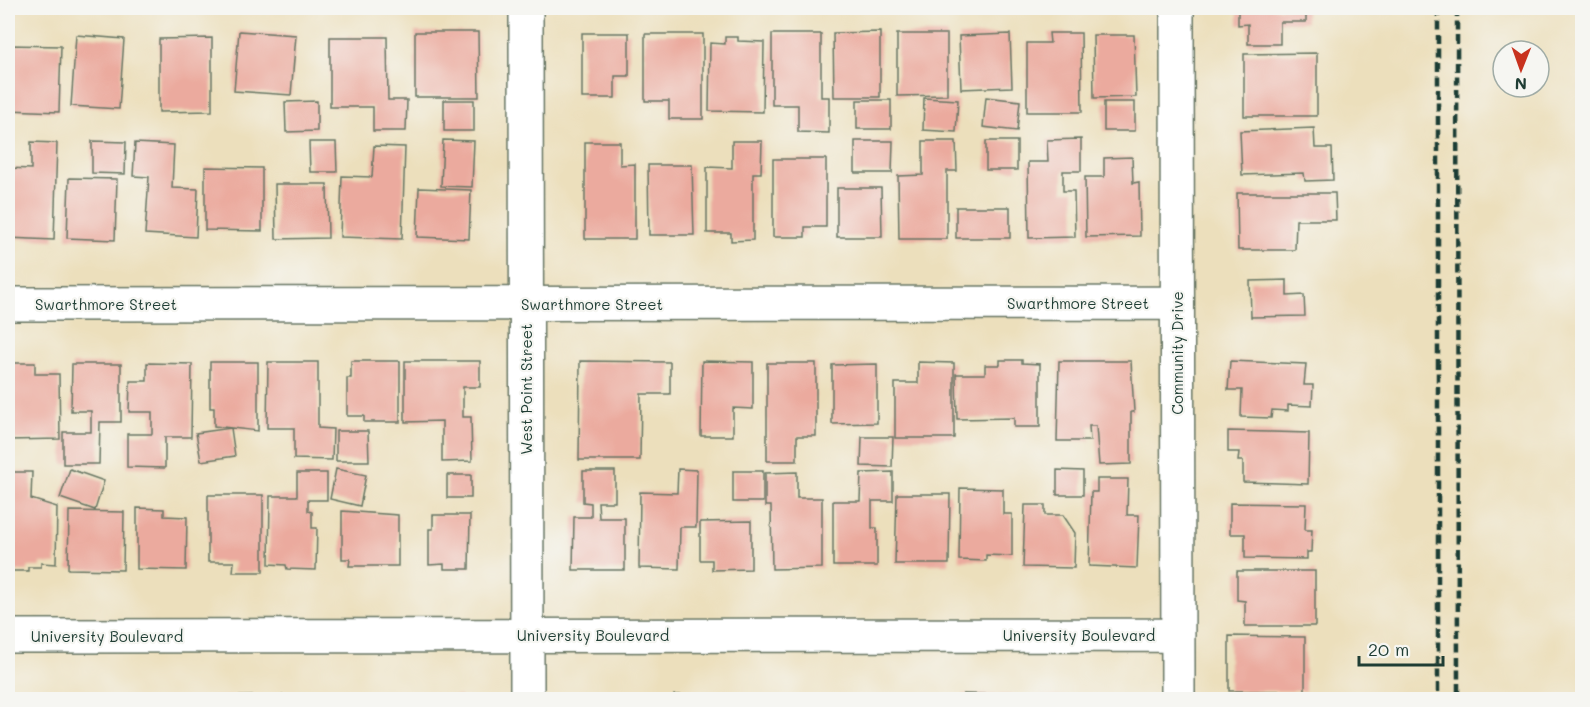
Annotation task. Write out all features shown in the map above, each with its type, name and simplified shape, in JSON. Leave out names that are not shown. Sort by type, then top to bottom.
[{"type":"street","name":"West Point Street","points":[[526,8],[527,699]]},
{"type":"street","name":"Community Drive","points":[[1177,8],[1178,699]]},
{"type":"street","name":"Swarthmore Street","points":[[8,304],[1177,303]]},
{"type":"street","name":"University Boulevard","points":[[8,636],[1178,635]]},
{"type":"building","points":[[1238,8],[1306,8],[1306,22],[1280,22],[1280,44],[1248,44],[1248,24],[1238,25]]},
{"type":"building","points":[[239,31],[296,35],[291,95],[234,91]]},
{"type":"building","points":[[415,32],[478,32],[479,97],[415,97]]},
{"type":"building","points":[[880,32],[880,97],[834,97],[833,33]]},
{"type":"building","points":[[582,33],[629,33],[629,76],[615,76],[615,98],[582,98]]},
{"type":"building","points":[[1049,33],[1081,33],[1082,112],[1027,112],[1027,43],[1050,43]]},
{"type":"building","points":[[645,34],[703,34],[703,119],[669,119],[669,101],[645,101]]},
{"type":"building","points":[[772,34],[821,34],[821,97],[829,97],[829,133],[798,132],[798,105],[772,105]]},
{"type":"building","points":[[897,34],[947,34],[947,95],[897,96]]},
{"type":"building","points":[[1010,34],[1012,87],[961,89],[959,36]]},
{"type":"building","points":[[76,35],[124,39],[119,109],[71,106]]},
{"type":"building","points":[[1093,35],[1134,35],[1136,97],[1094,98]]},
{"type":"building","points":[[330,37],[387,37],[388,100],[407,100],[406,131],[373,131],[373,107],[330,107]]},
{"type":"building","points":[[725,37],[738,37],[738,41],[764,42],[763,112],[709,111],[710,43],[725,44]]},
{"type":"building","points":[[212,38],[212,111],[159,112],[159,39]]},
{"type":"building","points":[[8,45],[61,46],[59,112],[8,110]]},
{"type":"building","points":[[1317,53],[1317,116],[1244,116],[1244,54]]},
{"type":"building","points":[[986,97],[1020,101],[1017,131],[983,127]]},
{"type":"building","points":[[924,98],[958,100],[956,132],[923,130]]},
{"type":"building","points":[[444,100],[474,100],[474,131],[444,131]]},
{"type":"building","points":[[857,100],[891,100],[891,129],[857,129]]},
{"type":"building","points":[[317,101],[317,131],[286,132],[285,102]]},
{"type":"building","points":[[1104,102],[1135,102],[1135,131],[1104,131]]},
{"type":"building","points":[[1314,128],[1315,148],[1332,148],[1333,180],[1305,181],[1304,173],[1242,175],[1240,131]]},
{"type":"building","points":[[1081,139],[1081,171],[1063,171],[1063,191],[1074,191],[1075,237],[1029,238],[1028,162],[1048,162],[1047,140]]},
{"type":"building","points":[[443,140],[474,141],[472,187],[441,186]]},
{"type":"building","points":[[92,141],[126,142],[125,174],[92,173]]},
{"type":"building","points":[[732,141],[762,141],[761,173],[753,173],[753,240],[731,241],[731,233],[707,233],[707,167],[732,168]]},
{"type":"building","points":[[855,141],[893,141],[892,173],[855,173]]},
{"type":"building","points":[[923,141],[956,141],[957,171],[947,171],[947,239],[899,239],[898,176],[923,175]]},
{"type":"building","points":[[986,141],[1017,141],[1017,170],[986,170]]},
{"type":"building","points":[[31,142],[57,143],[54,240],[8,238],[8,168],[31,169]]},
{"type":"building","points":[[309,142],[336,142],[337,172],[310,172]]},
{"type":"building","points":[[585,142],[620,142],[620,165],[635,164],[635,239],[585,239]]},
{"type":"building","points":[[135,143],[174,145],[172,188],[198,189],[196,237],[145,234],[149,177],[133,176]]},
{"type":"building","points":[[374,146],[405,147],[402,239],[340,237],[342,176],[372,177]]},
{"type":"building","points":[[1132,157],[1133,183],[1139,182],[1140,236],[1086,237],[1085,177],[1104,177],[1104,158]]},
{"type":"building","points":[[773,159],[826,159],[826,227],[805,227],[805,237],[773,237]]},
{"type":"building","points":[[648,165],[692,165],[694,235],[649,235]]},
{"type":"building","points":[[205,167],[262,168],[262,231],[205,230]]},
{"type":"building","points":[[69,178],[117,179],[115,240],[67,238]]},
{"type":"building","points":[[275,184],[327,184],[328,238],[276,239]]},
{"type":"building","points":[[419,188],[471,190],[469,239],[417,237]]},
{"type":"building","points":[[837,188],[881,188],[882,237],[837,237]]},
{"type":"building","points":[[1237,193],[1335,193],[1336,220],[1296,220],[1295,250],[1238,250]]},
{"type":"building","points":[[956,207],[1010,207],[1010,238],[956,238]]},
{"type":"building","points":[[1287,280],[1287,296],[1304,295],[1305,316],[1251,317],[1250,281]]},
{"type":"building","points":[[1000,360],[1022,360],[1022,363],[1040,364],[1040,427],[1014,427],[1014,418],[957,419],[956,374],[985,374],[985,365],[1000,365]]},
{"type":"building","points":[[351,361],[400,361],[400,422],[364,422],[364,416],[347,416],[347,378],[351,378]]},
{"type":"building","points":[[405,361],[480,361],[480,387],[463,387],[463,417],[471,417],[472,461],[442,462],[442,421],[405,422]]},
{"type":"building","points":[[580,361],[670,362],[670,394],[641,394],[640,460],[579,460]]},
{"type":"building","points":[[702,361],[753,362],[753,409],[733,408],[733,436],[701,436]]},
{"type":"building","points":[[1059,361],[1131,361],[1134,412],[1131,412],[1131,464],[1099,465],[1096,426],[1089,426],[1090,441],[1057,441]]},
{"type":"building","points":[[1230,361],[1306,364],[1304,385],[1313,385],[1312,406],[1288,405],[1288,411],[1272,410],[1271,418],[1241,417],[1242,390],[1228,390]]},
{"type":"building","points":[[210,362],[258,362],[258,431],[214,426],[214,408],[210,408]]},
{"type":"building","points":[[268,362],[318,362],[318,428],[333,429],[332,460],[294,459],[294,428],[267,428]]},
{"type":"building","points":[[918,362],[954,363],[954,438],[895,438],[895,383],[918,383]]},
{"type":"building","points":[[8,363],[35,363],[35,374],[59,374],[60,439],[8,440]]},
{"type":"building","points":[[147,363],[192,364],[191,437],[165,437],[165,468],[127,467],[127,434],[152,434],[152,412],[129,412],[130,381],[147,381]]},
{"type":"building","points":[[767,363],[816,363],[816,436],[797,436],[797,461],[767,461]]},
{"type":"building","points":[[72,364],[121,364],[121,422],[100,422],[99,464],[63,464],[63,432],[91,432],[91,411],[71,411]]},
{"type":"building","points":[[877,364],[877,423],[832,424],[832,365]]},
{"type":"building","points":[[231,428],[235,456],[201,461],[196,433]]},
{"type":"building","points":[[336,431],[368,431],[369,461],[336,461]]},
{"type":"building","points":[[1228,431],[1309,433],[1308,484],[1243,482],[1243,461],[1238,461],[1239,452],[1228,452]]},
{"type":"building","points":[[862,437],[893,437],[892,467],[861,466]]},
{"type":"building","points":[[70,469],[104,481],[95,510],[60,498]]},
{"type":"building","points":[[336,469],[366,475],[360,506],[330,499]]},
{"type":"building","points":[[678,469],[697,470],[696,527],[680,527],[679,569],[639,568],[640,492],[677,493]]},
{"type":"building","points":[[1057,470],[1083,471],[1083,495],[1057,495]]},
{"type":"building","points":[[583,471],[615,471],[615,502],[598,502],[599,518],[625,518],[625,570],[573,570],[574,517],[591,517],[591,503],[583,502]]},
{"type":"building","points":[[733,471],[763,471],[763,502],[733,502]]},
{"type":"building","points":[[8,472],[32,472],[31,499],[57,507],[56,564],[41,563],[41,567],[28,567],[28,571],[8,571]]},
{"type":"building","points":[[797,472],[797,498],[822,498],[822,568],[772,569],[771,506],[765,506],[765,473]]},
{"type":"building","points":[[893,472],[893,501],[872,501],[872,528],[877,528],[877,566],[833,566],[833,501],[860,501],[861,473]]},
{"type":"building","points":[[297,473],[327,473],[327,500],[308,500],[308,511],[312,512],[312,528],[317,528],[316,570],[287,569],[286,565],[269,564],[270,496],[297,496]]},
{"type":"building","points":[[447,475],[471,475],[471,498],[447,498]]},
{"type":"building","points":[[1097,479],[1128,479],[1127,515],[1139,515],[1137,568],[1089,566],[1091,492],[1097,492]]},
{"type":"building","points":[[960,488],[1003,489],[1003,514],[1012,514],[1012,556],[986,555],[986,561],[959,560]]},
{"type":"building","points":[[897,494],[950,494],[949,564],[895,564]]},
{"type":"building","points":[[208,495],[263,495],[263,572],[233,572],[234,562],[208,562]]},
{"type":"building","points":[[1230,503],[1306,504],[1305,530],[1312,530],[1311,552],[1307,552],[1307,559],[1245,558],[1245,534],[1230,534]]},
{"type":"building","points":[[1025,505],[1045,505],[1045,515],[1063,515],[1075,533],[1074,568],[1023,567]]},
{"type":"building","points":[[137,508],[164,509],[164,516],[187,517],[186,570],[137,569]]},
{"type":"building","points":[[69,511],[124,512],[123,570],[68,569]]},
{"type":"building","points":[[342,511],[398,515],[398,566],[349,566],[350,559],[342,559]]},
{"type":"building","points":[[433,515],[470,515],[469,569],[444,569],[444,564],[429,565],[429,529],[433,529]]},
{"type":"building","points":[[751,521],[751,569],[712,570],[712,560],[700,560],[700,522]]},
{"type":"building","points":[[1237,571],[1315,571],[1315,626],[1245,626],[1245,601],[1237,600]]},
{"type":"building","points":[[1229,636],[1305,637],[1305,691],[1229,691]]},
{"type":"building","points":[[963,694],[1013,695],[1013,700],[963,700]]},
{"type":"building","points":[[283,695],[339,695],[339,700],[283,700]]},
{"type":"building","points":[[674,695],[716,695],[716,700],[674,700]]},
{"type":"building","points":[[262,696],[262,700],[214,700],[214,697]]},
{"type":"building","points":[[422,696],[460,696],[460,700],[422,700]]},
{"type":"building","points":[[1034,696],[1083,697],[1083,700],[1034,700]]},
{"type":"building","points":[[13,697],[41,697],[41,700],[13,700]]},
{"type":"building","points":[[904,697],[952,697],[952,700],[904,700]]},
{"type":"railway","points":[[1438,8],[1438,700]]},
{"type":"railway","points":[[1457,8],[1458,700]]}]
